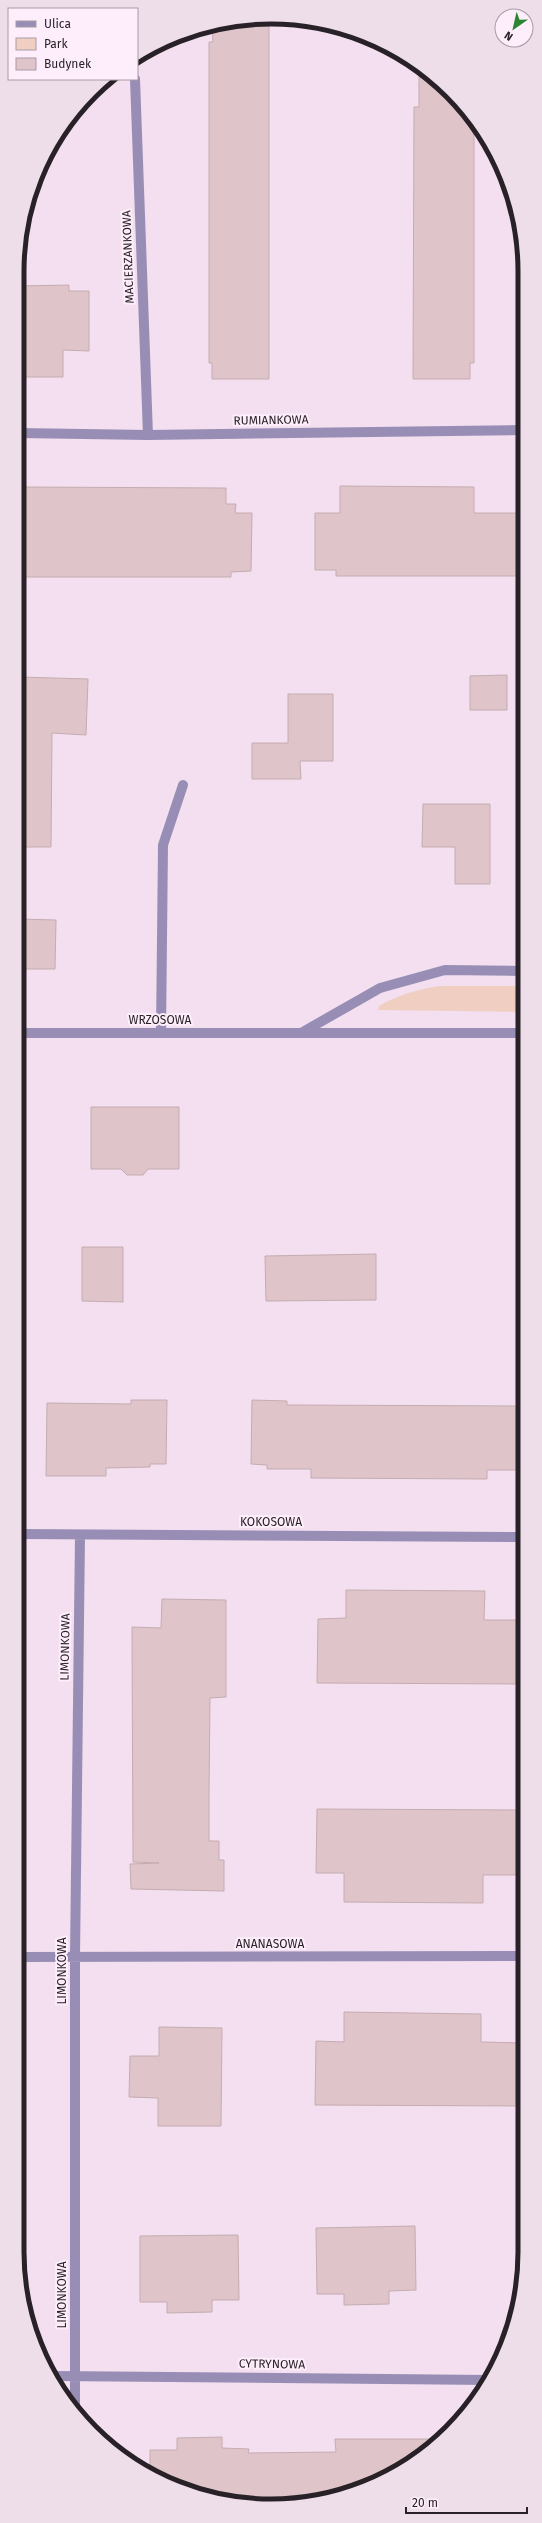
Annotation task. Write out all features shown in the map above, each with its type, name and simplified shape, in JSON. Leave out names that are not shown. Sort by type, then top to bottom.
[{"type":"street","name":"MACIERZANKOWA","points":[[135,80],[148,435]]},
{"type":"street","name":"RUMIANKOWA","points":[[24,433],[148,435],[518,430]]},
{"type":"street","points":[[161,1034],[163,845],[183,785]]},
{"type":"street","name":"WRZOSOWA","points":[[301,1032],[380,988],[444,970],[518,971]]},
{"type":"street","name":"WRZOSOWA","points":[[24,1033],[518,1033]]},
{"type":"street","name":"KOKOSOWA","points":[[24,1534],[518,1537]]},
{"type":"street","name":"LIMONKOWA","points":[[75,2402],[75,1957],[80,1535]]},
{"type":"street","name":"ANANASOWA","points":[[24,1957],[518,1956]]},
{"type":"street","name":"CYTRYNOWA","points":[[57,2376],[482,2380]]},
{"type":"green space","points":[[440,986],[518,986],[518,1012],[378,1010],[379,1006],[386,1002],[424,989]]},
{"type":"building","points":[[269,25],[269,379],[212,379],[212,363],[209,363],[209,42],[213,42],[212,31],[239,26]]},
{"type":"building","points":[[419,74],[446,96],[474,131],[474,363],[470,363],[470,379],[413,379],[414,107],[419,107]]},
{"type":"building","points":[[69,285],[69,291],[89,291],[89,351],[63,350],[63,377],[24,377],[24,286]]},
{"type":"building","points":[[340,486],[474,487],[474,513],[518,513],[518,576],[336,576],[336,570],[315,570],[315,513],[340,513]]},
{"type":"building","points":[[24,487],[226,488],[226,504],[236,504],[235,513],[252,513],[251,571],[231,572],[231,577],[24,577]]},
{"type":"building","points":[[507,675],[507,710],[470,710],[470,676]]},
{"type":"building","points":[[24,677],[88,679],[86,735],[52,733],[51,847],[24,847]]},
{"type":"building","points":[[288,694],[333,694],[333,761],[300,761],[301,779],[252,779],[252,743],[288,743]]},
{"type":"building","points":[[423,804],[490,804],[490,884],[455,884],[455,847],[422,847]]},
{"type":"building","points":[[24,919],[56,920],[55,969],[24,969]]},
{"type":"building","points":[[91,1107],[179,1107],[179,1169],[148,1169],[143,1175],[127,1175],[121,1169],[91,1169]]},
{"type":"building","points":[[82,1247],[123,1247],[123,1302],[82,1301]]},
{"type":"building","points":[[376,1254],[376,1300],[266,1301],[265,1256]]},
{"type":"building","points":[[131,1400],[167,1400],[166,1464],[150,1464],[150,1467],[106,1468],[106,1476],[46,1476],[47,1403],[131,1404]]},
{"type":"building","points":[[252,1400],[287,1401],[287,1405],[518,1406],[518,1470],[487,1470],[487,1479],[311,1478],[311,1469],[267,1469],[267,1465],[251,1464]]},
{"type":"building","points":[[346,1590],[485,1591],[484,1620],[518,1620],[518,1684],[317,1683],[318,1619],[346,1618]]},
{"type":"building","points":[[162,1599],[226,1600],[226,1697],[210,1698],[209,1793],[209,1841],[219,1841],[219,1860],[224,1860],[224,1891],[131,1889],[130,1864],[159,1863],[133,1862],[132,1627],[161,1628]]},
{"type":"building","points":[[317,1809],[518,1810],[518,1875],[483,1875],[483,1903],[344,1902],[344,1873],[316,1873]]},
{"type":"building","points":[[344,2012],[481,2014],[481,2042],[518,2043],[518,2106],[315,2105],[316,2041],[344,2042]]},
{"type":"building","points":[[159,2027],[222,2028],[221,2126],[158,2126],[158,2098],[129,2097],[130,2056],[159,2056]]},
{"type":"building","points":[[415,2226],[416,2290],[389,2291],[389,2304],[344,2305],[344,2294],[317,2294],[316,2228]]},
{"type":"building","points":[[238,2235],[239,2300],[212,2300],[212,2312],[167,2313],[167,2302],[140,2302],[140,2236]]},
{"type":"building","points":[[222,2437],[222,2448],[249,2449],[248,2453],[336,2452],[335,2439],[433,2439],[408,2457],[380,2474],[350,2486],[335,2491],[303,2497],[271,2499],[239,2497],[207,2491],[176,2480],[150,2468],[150,2450],[177,2450],[177,2438]]}]
